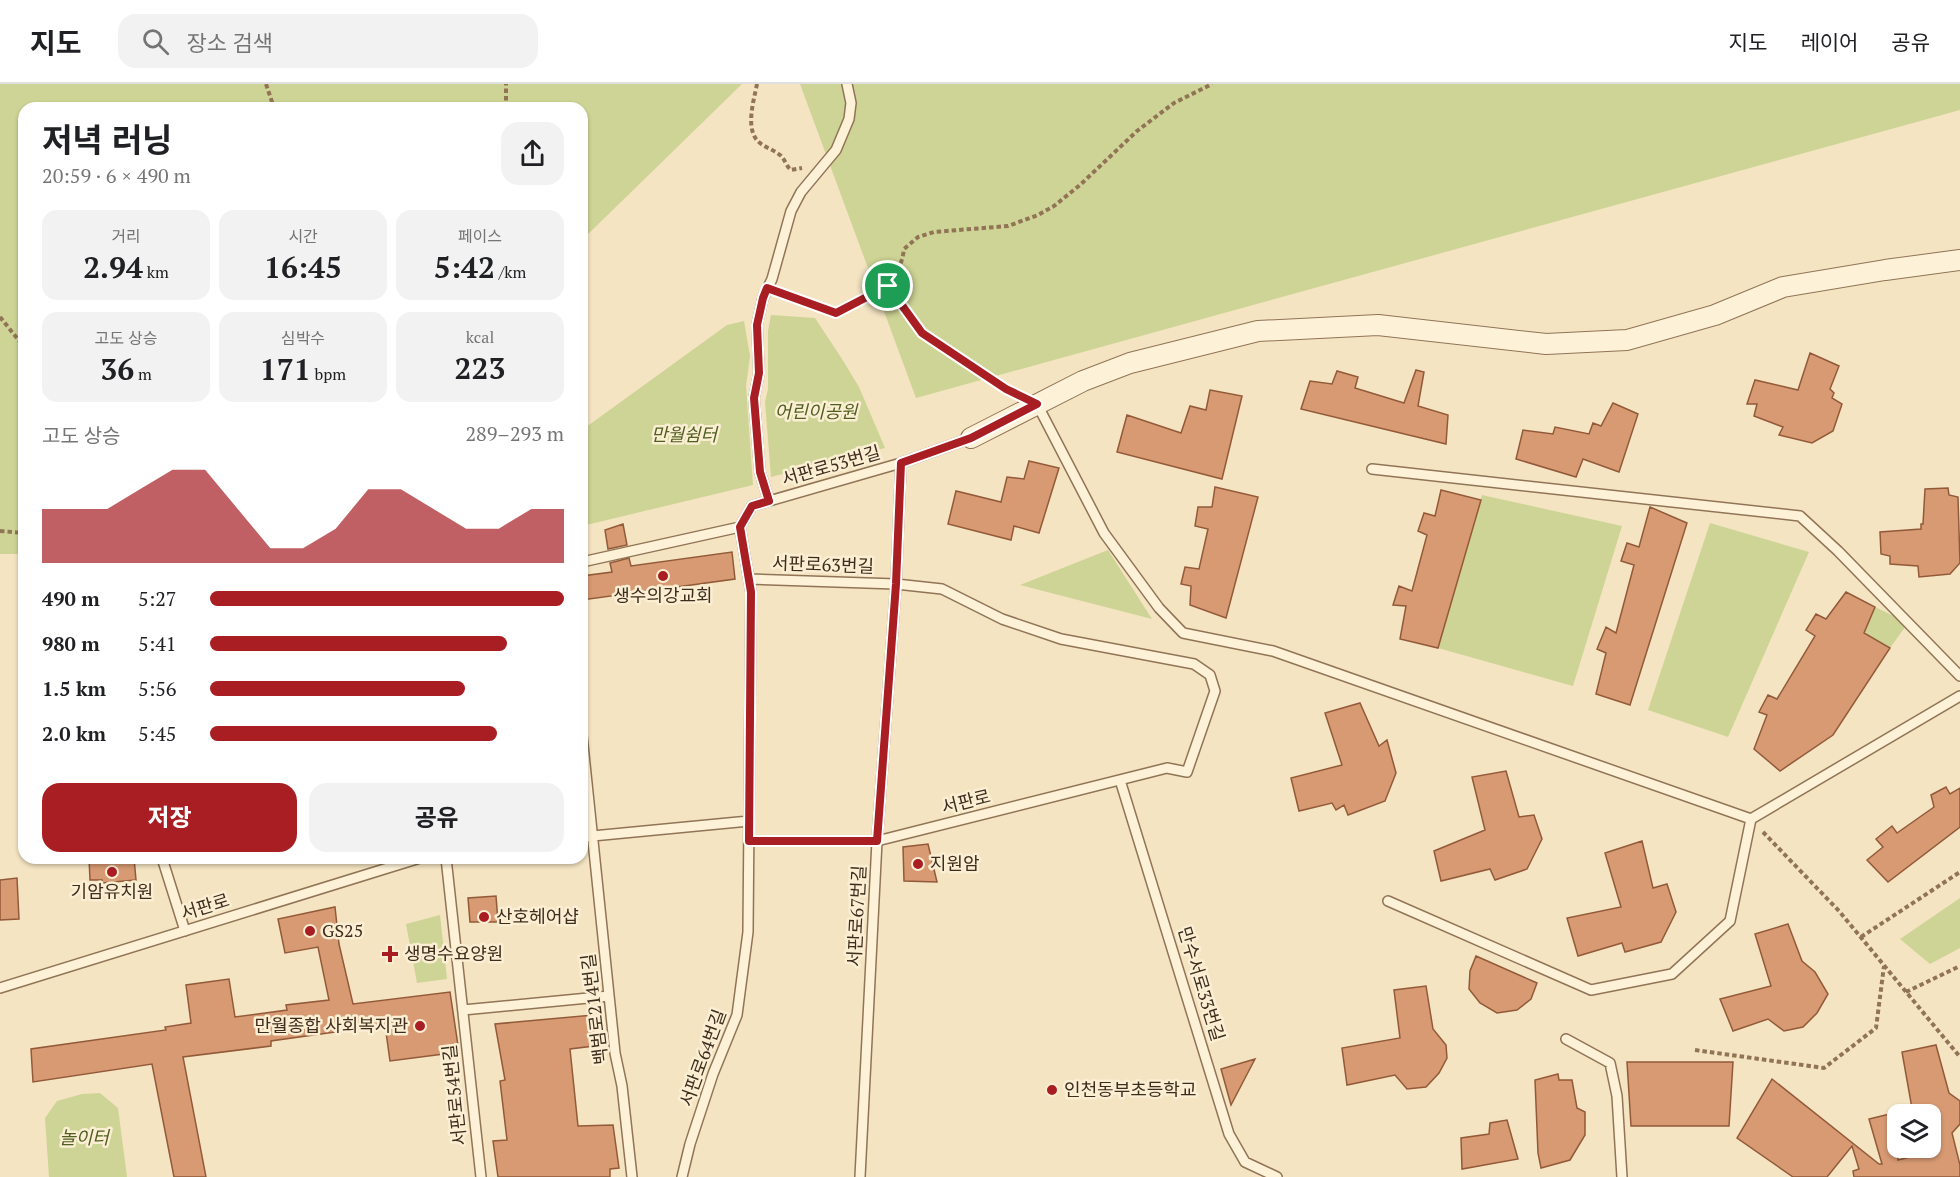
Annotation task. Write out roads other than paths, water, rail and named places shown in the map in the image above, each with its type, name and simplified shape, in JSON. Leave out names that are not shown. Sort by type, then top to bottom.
[{"type":"street","points":[[971,438],[1083,381],[1130,363],[1258,331],[1377,325],[1546,344],[1627,340],[1715,315],[1783,287],[1960,260]]},
{"type":"lane","name":"서판로53번길","points":[[769,501],[760,472],[754,398],[759,373],[757,325],[763,298],[791,211],[801,192],[836,150],[849,119],[851,103],[847,84]]},
{"type":"lane","points":[[1037,404],[1104,533],[1159,608],[1183,633],[1273,651],[1751,819]]},
{"type":"lane","name":"서판로53번길","points":[[740,527],[752,506],[901,463],[971,438]]},
{"type":"lane","name":"서판로67번길","points":[[860,1177],[877,841],[896,584],[901,463]]},
{"type":"lane","points":[[1372,469],[1800,516],[1838,551],[1960,676]]},
{"type":"lane","points":[[588,561],[740,527]]},
{"type":"lane","name":"서판로63번길","points":[[740,527],[751,592],[749,841]]},
{"type":"lane","name":"서판로63번길","points":[[749,579],[896,584]]},
{"type":"lane","name":"서판로","points":[[749,841],[877,841],[1167,768],[1187,772],[1215,691],[1210,675],[1194,664],[1062,639],[1002,619],[942,589],[896,584]]},
{"type":"lane","points":[[1388,901],[1591,990],[1672,974],[1730,921],[1751,819],[1960,696]]},
{"type":"lane","name":"만수서로33번길","points":[[1120,780],[1229,1134],[1245,1162],[1277,1177]]},
{"type":"lane","name":"백범로214번길","points":[[588,796],[615,1053],[622,1086],[632,1177]]},
{"type":"lane","points":[[588,836],[749,821]]},
{"type":"lane","name":"서판로64번길","points":[[682,1177],[690,1144],[713,1074],[737,1015],[748,932],[749,841]]},
{"type":"lane","points":[[164,864],[185,931]]},
{"type":"lane","name":"서판로","points":[[0,988],[401,864]]},
{"type":"lane","name":"서판로54번길","points":[[447,864],[481,1177]]},
{"type":"lane","points":[[463,1010],[609,996]]},
{"type":"lane","points":[[1566,1039],[1610,1063],[1617,1096],[1622,1177]]},
{"type":"place","name":"생수의강교회","points":[[663,576]]},
{"type":"place","name":"지원암","points":[[918,864]]},
{"type":"place","name":"기암유치원","points":[[112,872]]},
{"type":"place","name":"산호헤어샵","points":[[484,917]]},
{"type":"place","name":"GS25","points":[[310,931]]},
{"type":"place","name":"생명수요양원","points":[[390,954]]},
{"type":"place","name":"만월종합 사회복지관","points":[[420,1026]]},
{"type":"place","name":"인천동부초등학교","points":[[1052,1090]]},
{"type":"park label","name":"어린이공원","points":[[816,412]]},
{"type":"park label","name":"만월쉼터","points":[[684,435]]},
{"type":"park label","name":"놀이터","points":[[84,1138]]}]
